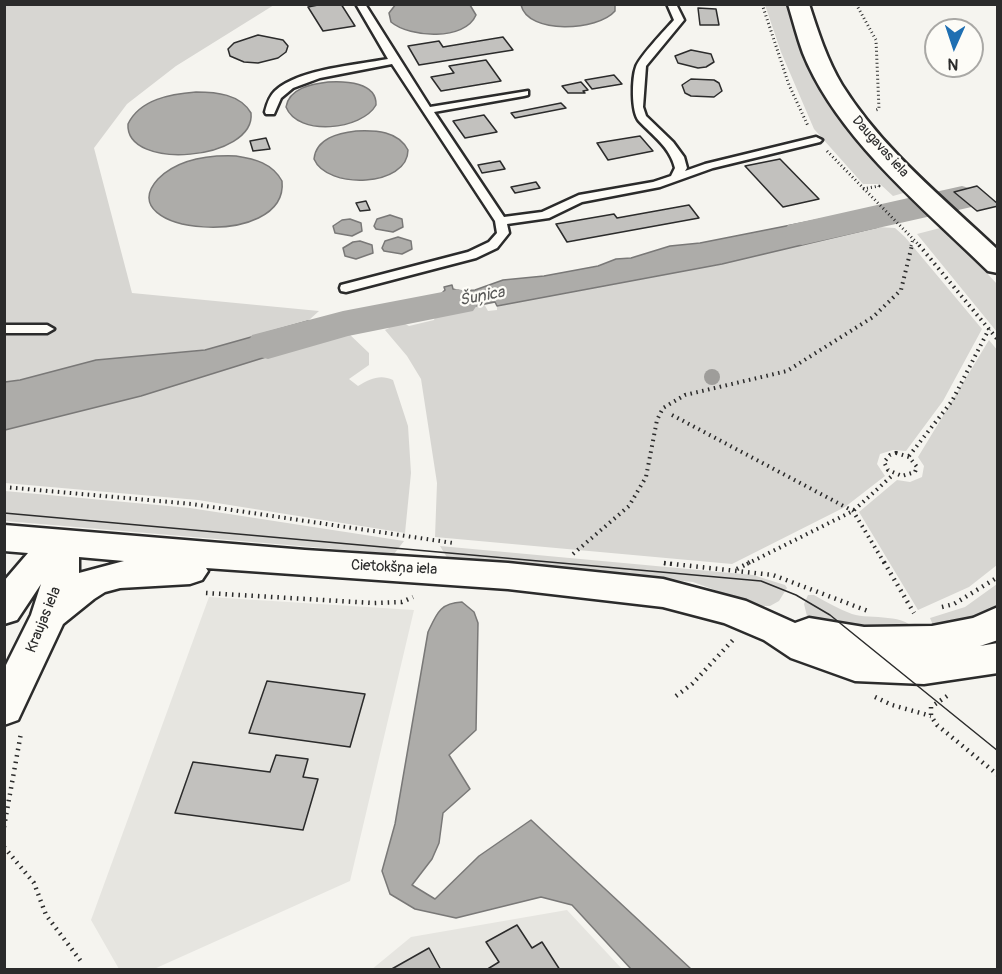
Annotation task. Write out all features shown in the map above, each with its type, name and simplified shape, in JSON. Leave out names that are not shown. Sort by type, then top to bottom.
[{"type":"street","name":"Daugavas iela","points":[[798,4],[814,53],[830,84],[854,120],[924,195],[996,263]]},
{"type":"street","name":"Cietokšņa iela","points":[[4,538],[304,563],[508,576],[663,593],[733,611],[777,630],[804,648],[855,666],[924,669],[998,658]]},
{"type":"street","name":"Kraujas iela","points":[[4,610],[28,575],[60,543]]},
{"type":"street","name":"Kraujas iela","points":[[15,718],[63,569],[60,543]]},
{"type":"street","points":[[49,615],[82,588],[103,579],[129,573],[304,563]]},
{"type":"street","name":"Cietokšņa iela","points":[[777,630],[809,632],[864,642],[932,641],[982,631],[998,621]]},
{"type":"lane","points":[[346,288],[472,255],[493,245],[503,233],[501,221],[429,110],[393,61],[360,4]]},
{"type":"lane","points":[[671,4],[679,20],[641,66],[638,107],[641,117],[669,144],[678,157],[681,168],[675,178]]},
{"type":"lane","points":[[270,112],[273,100],[282,90],[304,79],[393,61]]},
{"type":"lane","points":[[429,110],[524,93]]},
{"type":"lane","points":[[501,221],[545,215],[579,199],[656,185],[709,166],[816,140]]},
{"type":"lane","points":[[4,329],[47,329]]},
{"type":"path","points":[[762,4],[789,85],[816,140],[911,237],[998,340]]},
{"type":"path","points":[[854,120],[879,109],[876,40],[856,4]]},
{"type":"path","points":[[573,554],[629,506],[646,477],[657,420],[663,408],[685,395],[787,371],[873,317],[901,290],[911,237]]},
{"type":"path","points":[[909,456],[952,401],[989,328]]},
{"type":"path","points":[[672,414],[853,511],[916,616],[906,615]]},
{"type":"path","points":[[896,453],[909,456],[917,466],[915,472],[910,475],[894,474],[885,466],[886,458],[896,453]]},
{"type":"path","points":[[878,613],[846,604],[773,575],[737,569],[853,511],[894,474]]},
{"type":"path","points":[[4,488],[192,504],[424,540]]},
{"type":"path","points":[[935,610],[954,604],[998,577]]},
{"type":"path","points":[[205,593],[373,603],[402,602],[420,594]]},
{"type":"path","points":[[676,696],[701,676],[736,637],[726,633]]},
{"type":"path","points":[[930,716],[931,708],[952,692]]},
{"type":"path","points":[[873,696],[892,705],[930,716],[937,725],[998,775]]},
{"type":"path","points":[[4,826],[20,736],[15,718]]},
{"type":"path","points":[[4,847],[34,883],[46,915],[83,964]]},
{"type":"shaded area","points":[[4,5],[274,5],[176,66],[127,104],[94,148],[132,293],[319,311],[308,321],[205,350],[96,360],[5,382]]},
{"type":"shaded area","points":[[765,5],[787,5],[808,61],[834,107],[866,149],[907,192],[893,196],[880,184],[863,184],[814,129],[781,52]]},
{"type":"shaded area","points":[[878,227],[895,228],[905,237],[982,329],[943,401],[906,451],[893,450],[880,454],[877,464],[885,476],[845,507],[732,564],[435,537],[437,483],[421,379],[407,356],[385,330],[389,328],[386,320],[394,318],[409,326],[434,320],[436,314],[484,304],[488,311],[497,310],[497,306],[722,264]]},
{"type":"shaded area","points":[[944,227],[997,284],[997,332],[917,234]]},
{"type":"shaded area","points":[[347,332],[369,353],[369,365],[349,379],[358,386],[375,378],[384,377],[393,380],[408,426],[411,473],[405,533],[198,500],[5,483],[5,430],[141,396]]},
{"type":"shaded area","points":[[989,340],[998,351],[997,565],[969,587],[918,610],[859,512],[897,480],[910,482],[922,477],[924,466],[918,457]]},
{"type":"shaded area","points":[[5,491],[190,508],[404,541],[394,554],[5,521]]},
{"type":"shaded area","points":[[440,546],[753,575],[785,585],[787,588],[779,601],[770,606],[758,606],[693,582],[448,559]]},
{"type":"shaded area","points":[[997,584],[997,604],[986,613],[935,630],[930,618],[965,607]]},
{"type":"shaded area","points":[[808,595],[814,595],[852,614],[897,619],[912,626],[917,633],[820,626],[807,616],[804,604]]},
{"type":"shaded area","points":[[209,597],[414,610],[350,881],[154,969],[119,969],[91,920]]},
{"type":"shaded area","points":[[567,910],[622,969],[371,970],[411,937]]},
{"type":"water","points":[[396,4],[470,5],[476,15],[461,29],[449,33],[423,34],[391,22],[389,13]]},
{"type":"water","points":[[615,4],[615,11],[606,18],[580,26],[564,27],[536,21],[526,15],[521,5]]},
{"type":"water","points":[[328,82],[359,84],[366,87],[375,97],[376,105],[369,113],[345,125],[316,126],[303,123],[293,117],[286,107],[296,91]]},
{"type":"water","points":[[196,92],[227,95],[241,102],[251,113],[247,129],[233,141],[213,150],[190,154],[167,154],[147,149],[133,139],[128,124],[133,116],[148,103],[167,96]]},
{"type":"water","points":[[356,131],[392,135],[408,150],[404,162],[395,171],[382,177],[366,180],[349,180],[334,176],[322,169],[314,159],[319,146],[336,135]]},
{"type":"water","points":[[216,156],[236,156],[268,166],[282,181],[277,203],[258,218],[232,226],[204,227],[177,222],[157,212],[149,198],[158,179],[166,172],[195,160]]},
{"type":"water","points":[[862,211],[878,227],[722,264],[497,306],[495,302],[401,321],[394,318],[390,311],[394,306],[441,294],[445,290],[444,287],[452,285],[453,289],[460,291],[475,290],[503,280],[544,276],[598,266],[616,259],[631,258],[670,246],[700,243]]},
{"type":"water","points":[[390,215],[402,219],[403,227],[393,232],[376,229],[374,226],[377,219]]},
{"type":"water","points":[[350,219],[361,223],[362,231],[352,236],[335,233],[333,226],[342,220]]},
{"type":"water","points":[[398,237],[411,241],[412,249],[402,254],[384,251],[382,248],[385,241]]},
{"type":"water","points":[[360,241],[372,245],[373,253],[356,259],[345,256],[343,248]]},
{"type":"water","points":[[308,321],[329,323],[332,329],[314,342],[141,396],[5,430],[5,382],[96,360],[205,350]]},
{"type":"water","points":[[462,602],[474,612],[478,623],[476,730],[449,755],[470,789],[443,813],[439,843],[432,859],[412,885],[435,899],[479,856],[531,820],[691,969],[631,969],[572,905],[541,897],[456,918],[415,909],[390,894],[382,871],[395,824],[428,632],[440,610],[449,604]]},
{"type":"building","points":[[341,4],[355,26],[323,31],[308,7]]},
{"type":"building","points":[[698,8],[716,9],[719,25],[700,25]]},
{"type":"building","points":[[258,35],[283,40],[288,46],[286,52],[278,58],[258,63],[244,62],[230,56],[228,49],[234,43]]},
{"type":"building","points":[[503,37],[513,50],[419,65],[408,46],[439,41],[443,47]]},
{"type":"building","points":[[691,50],[711,54],[714,62],[706,67],[698,68],[678,63],[675,56]]},
{"type":"building","points":[[486,60],[501,81],[441,91],[431,77],[454,73],[449,66]]},
{"type":"building","points":[[614,75],[622,84],[592,89],[585,80]]},
{"type":"building","points":[[691,79],[714,80],[719,83],[722,91],[714,97],[691,96],[685,93],[682,85]]},
{"type":"building","points":[[581,82],[588,90],[583,91],[585,93],[568,93],[562,86]]},
{"type":"building","points":[[561,103],[566,108],[515,118],[511,113]]},
{"type":"building","points":[[484,115],[497,132],[465,138],[453,121]]},
{"type":"building","points":[[640,136],[653,151],[608,160],[597,143]]},
{"type":"building","points":[[266,138],[270,149],[253,151],[250,141]]},
{"type":"building","points":[[780,159],[819,199],[783,207],[745,166]]},
{"type":"building","points":[[500,161],[505,169],[482,173],[478,165]]},
{"type":"building","points":[[536,182],[540,188],[515,193],[511,187]]},
{"type":"building","points":[[977,186],[998,206],[977,211],[954,192]]},
{"type":"building","points":[[366,201],[370,210],[360,211],[356,203]]},
{"type":"building","points":[[689,205],[699,218],[567,242],[556,224],[614,214],[617,218]]},
{"type":"building","points":[[267,681],[365,694],[350,747],[249,733]]},
{"type":"building","points":[[276,755],[308,759],[303,777],[318,779],[303,830],[175,813],[193,762],[270,772]]},
{"type":"building","points":[[517,925],[532,948],[542,942],[560,970],[486,970],[499,962],[486,942]]},
{"type":"building","points":[[429,948],[441,970],[390,970]]},
{"type":"waterway","name":"Šuņica","points":[[802,233],[962,198]]},
{"type":"waterway","name":"Šuņica","points":[[268,345],[343,324],[458,302]]},
{"type":"tram line","points":[[4,513],[761,581],[796,595],[830,615],[998,751]]}]
